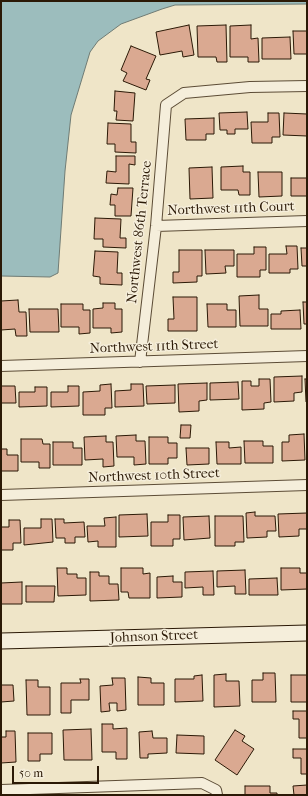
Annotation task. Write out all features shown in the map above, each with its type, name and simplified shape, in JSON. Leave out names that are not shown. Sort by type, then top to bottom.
[{"type":"street","name":"Northwest 86th Terrace","points":[[140,362],[156,226],[166,105],[184,93],[250,87],[307,86]]},
{"type":"street","name":"Northwest 11th Court","points":[[156,226],[307,221]]},
{"type":"street","name":"Northwest 11th Street","points":[[1,366],[307,356]]},
{"type":"street","name":"Northwest 10th Street","points":[[1,495],[307,484]]},
{"type":"street","name":"Johnson Street","points":[[1,641],[307,633]]},
{"type":"street","points":[[1,790],[202,783],[216,792]]},
{"type":"water","points":[[1,1],[307,1],[307,4],[175,5],[121,24],[98,41],[90,52],[71,115],[65,171],[58,273],[50,277],[1,276]]},
{"type":"building","points":[[189,25],[194,55],[183,57],[182,51],[160,55],[156,32]]},
{"type":"building","points":[[226,25],[227,62],[217,62],[216,57],[198,57],[197,26]]},
{"type":"building","points":[[251,25],[251,39],[258,38],[259,62],[248,62],[248,57],[230,57],[230,26]]},
{"type":"building","points":[[293,31],[307,31],[307,54],[294,54]]},
{"type":"building","points":[[290,37],[291,59],[262,59],[262,38]]},
{"type":"building","points":[[131,46],[156,56],[146,79],[150,80],[146,90],[123,81],[127,73],[121,70]]},
{"type":"building","points":[[115,91],[135,93],[133,121],[116,120],[117,111],[114,111]]},
{"type":"building","points":[[247,112],[248,129],[235,129],[235,134],[227,134],[227,130],[220,130],[219,113]]},
{"type":"building","points":[[268,113],[279,113],[280,137],[272,137],[272,143],[252,143],[251,122],[268,122]]},
{"type":"building","points":[[284,113],[307,114],[307,136],[283,135]]},
{"type":"building","points":[[214,118],[214,134],[206,134],[206,140],[186,140],[185,119]]},
{"type":"building","points":[[108,123],[131,124],[131,142],[136,142],[136,153],[115,152],[115,144],[107,144]]},
{"type":"building","points":[[116,156],[135,156],[135,165],[129,164],[129,184],[106,183],[107,171],[116,172]]},
{"type":"building","points":[[243,166],[243,172],[250,172],[250,195],[239,195],[238,190],[221,190],[221,167]]},
{"type":"building","points":[[212,167],[213,198],[190,199],[189,168]]},
{"type":"building","points":[[258,172],[282,172],[282,196],[259,197]]},
{"type":"building","points":[[291,178],[307,178],[307,196],[291,196]]},
{"type":"building","points":[[118,188],[133,188],[131,216],[115,216],[115,205],[110,205],[111,194],[117,195]]},
{"type":"building","points":[[95,218],[121,219],[120,238],[126,238],[126,248],[103,247],[103,239],[94,239]]},
{"type":"building","points":[[286,246],[297,246],[298,269],[290,269],[290,273],[269,273],[269,254],[287,254]]},
{"type":"building","points":[[254,247],[266,247],[266,270],[260,270],[260,277],[237,277],[237,254],[254,254]]},
{"type":"building","points":[[301,248],[307,248],[307,266],[302,266]]},
{"type":"building","points":[[179,250],[202,250],[202,276],[197,276],[197,282],[173,283],[173,272],[179,272]]},
{"type":"building","points":[[205,250],[234,250],[234,266],[225,266],[226,273],[206,274]]},
{"type":"building","points":[[95,251],[118,252],[117,273],[122,273],[122,285],[100,284],[100,277],[93,276]]},
{"type":"building","points":[[259,295],[259,309],[268,309],[268,326],[240,326],[239,296]]},
{"type":"building","points":[[173,297],[197,297],[197,331],[168,331],[168,319],[174,319]]},
{"type":"building","points":[[18,300],[19,312],[26,312],[27,336],[16,336],[15,329],[1,330],[1,301]]},
{"type":"building","points":[[303,302],[307,302],[307,324],[304,324]]},
{"type":"building","points":[[103,303],[115,303],[115,309],[122,309],[122,332],[111,333],[111,328],[93,328],[93,309],[103,308]]},
{"type":"building","points":[[61,304],[83,304],[83,310],[90,310],[90,333],[79,334],[79,327],[61,327]]},
{"type":"building","points":[[207,304],[227,304],[227,310],[236,310],[236,327],[208,327]]},
{"type":"building","points":[[29,309],[58,309],[59,332],[30,332]]},
{"type":"building","points":[[300,310],[301,329],[271,329],[271,314],[281,314],[281,311]]},
{"type":"building","points":[[302,376],[302,392],[294,393],[294,401],[274,402],[274,377]]},
{"type":"building","points":[[259,379],[270,379],[271,402],[264,403],[264,409],[242,410],[242,381],[251,381],[251,386],[259,386]]},
{"type":"building","points":[[305,379],[307,379],[307,402],[306,402]]},
{"type":"building","points":[[238,382],[239,399],[210,400],[210,383]]},
{"type":"building","points":[[207,383],[207,400],[199,401],[199,411],[179,412],[178,384]]},
{"type":"building","points":[[111,384],[112,408],[105,408],[105,415],[83,415],[83,392],[100,391],[100,385]]},
{"type":"building","points":[[131,384],[143,384],[144,406],[115,407],[115,391],[131,390]]},
{"type":"building","points":[[175,385],[175,403],[147,404],[146,386]]},
{"type":"building","points":[[1,386],[15,386],[16,403],[1,403]]},
{"type":"building","points":[[68,386],[79,386],[79,406],[51,407],[51,392],[68,392]]},
{"type":"building","points":[[35,387],[47,387],[47,406],[19,407],[19,392],[35,392]]},
{"type":"building","points":[[181,425],[191,425],[190,438],[180,438]]},
{"type":"building","points":[[304,434],[305,460],[282,461],[282,442],[289,442],[289,435]]},
{"type":"building","points":[[136,435],[136,441],[145,441],[146,464],[134,465],[134,457],[117,457],[116,436]]},
{"type":"building","points":[[106,436],[106,442],[113,442],[114,466],[103,467],[103,459],[85,460],[84,437]]},
{"type":"building","points":[[149,437],[168,437],[168,443],[177,443],[177,458],[168,458],[168,464],[149,464]]},
{"type":"building","points":[[21,439],[42,439],[43,444],[50,444],[50,468],[39,468],[39,462],[21,462]]},
{"type":"building","points":[[244,441],[263,441],[263,446],[273,446],[273,463],[245,463]]},
{"type":"building","points":[[53,442],[73,442],[73,448],[82,448],[82,465],[53,465]]},
{"type":"building","points":[[216,442],[229,442],[229,448],[241,447],[241,464],[217,464]]},
{"type":"building","points":[[186,448],[209,448],[209,464],[187,465]]},
{"type":"building","points":[[1,449],[7,449],[7,455],[18,455],[18,471],[1,471]]},
{"type":"building","points":[[255,512],[255,516],[275,516],[276,531],[267,531],[267,537],[247,538],[246,513]]},
{"type":"building","points":[[307,513],[307,529],[299,529],[299,536],[279,537],[278,514]]},
{"type":"building","points":[[147,514],[148,536],[119,537],[119,515]]},
{"type":"building","points":[[168,515],[180,515],[180,539],[173,539],[173,546],[151,546],[151,522],[168,522]]},
{"type":"building","points":[[209,516],[210,538],[184,540],[183,517]]},
{"type":"building","points":[[215,516],[243,516],[244,542],[235,542],[235,546],[215,546]]},
{"type":"building","points":[[116,517],[116,547],[98,547],[98,541],[88,542],[87,526],[105,526],[104,518]]},
{"type":"building","points":[[41,519],[52,519],[53,542],[24,545],[24,528],[41,528]]},
{"type":"building","points":[[55,519],[64,519],[64,523],[84,522],[85,537],[75,537],[75,543],[65,543],[65,538],[56,538]]},
{"type":"building","points":[[9,520],[20,520],[21,543],[13,543],[13,550],[1,550],[1,527],[9,527]]},
{"type":"building","points":[[57,568],[67,568],[67,574],[77,574],[77,578],[86,578],[86,595],[58,596]]},
{"type":"building","points":[[121,568],[143,568],[143,574],[150,573],[150,598],[129,598],[128,592],[121,592]]},
{"type":"building","points":[[281,568],[300,568],[300,573],[307,573],[307,589],[281,590]]},
{"type":"building","points":[[245,570],[246,594],[235,594],[235,586],[217,587],[217,571]]},
{"type":"building","points":[[213,571],[214,595],[203,595],[203,587],[185,588],[185,572]]},
{"type":"building","points":[[90,572],[99,572],[99,576],[109,576],[109,584],[118,584],[119,600],[90,601]]},
{"type":"building","points":[[173,576],[173,582],[182,582],[182,597],[157,598],[157,577]]},
{"type":"building","points":[[277,578],[278,595],[249,595],[249,579]]},
{"type":"building","points":[[22,582],[22,604],[1,604],[1,583]]},
{"type":"building","points":[[26,586],[55,586],[54,602],[26,602]]},
{"type":"building","points":[[263,673],[275,673],[276,702],[252,702],[252,680],[263,680]]},
{"type":"building","points":[[226,674],[226,681],[239,681],[240,706],[214,707],[214,675]]},
{"type":"building","points":[[202,675],[203,701],[175,702],[175,679],[194,679],[194,676]]},
{"type":"building","points":[[291,675],[307,675],[307,702],[291,702]]},
{"type":"building","points":[[138,677],[151,678],[151,683],[164,683],[164,705],[138,705]]},
{"type":"building","points":[[112,678],[125,678],[126,710],[117,711],[117,703],[109,703],[110,711],[101,712],[100,686],[113,685]]},
{"type":"building","points":[[80,679],[89,679],[89,700],[71,700],[71,713],[61,713],[61,683],[81,683]]},
{"type":"building","points":[[26,680],[38,680],[38,687],[50,687],[50,715],[27,715]]},
{"type":"building","points":[[1,685],[13,685],[14,701],[1,702]]},
{"type":"building","points":[[293,711],[307,711],[307,738],[299,738],[299,719],[293,719]]},
{"type":"building","points":[[102,724],[113,724],[113,729],[127,728],[127,759],[116,759],[116,752],[102,752]]},
{"type":"building","points":[[91,729],[92,760],[64,760],[63,730]]},
{"type":"building","points":[[235,730],[245,736],[242,741],[254,749],[237,775],[215,760]]},
{"type":"building","points":[[6,731],[15,731],[16,762],[1,763],[1,737],[6,737]]},
{"type":"building","points":[[152,731],[153,738],[167,738],[167,753],[148,754],[148,758],[140,758],[139,732]]},
{"type":"building","points":[[28,733],[52,733],[52,754],[40,754],[40,761],[28,761]]},
{"type":"building","points":[[177,735],[204,736],[204,754],[176,753]]},
{"type":"building","points":[[293,749],[307,749],[307,774],[301,774],[301,758],[293,758]]},
{"type":"building","points":[[307,785],[307,795],[294,795],[293,786]]},
{"type":"building","points":[[245,786],[270,786],[270,793],[277,793],[277,795],[245,795]]}]
